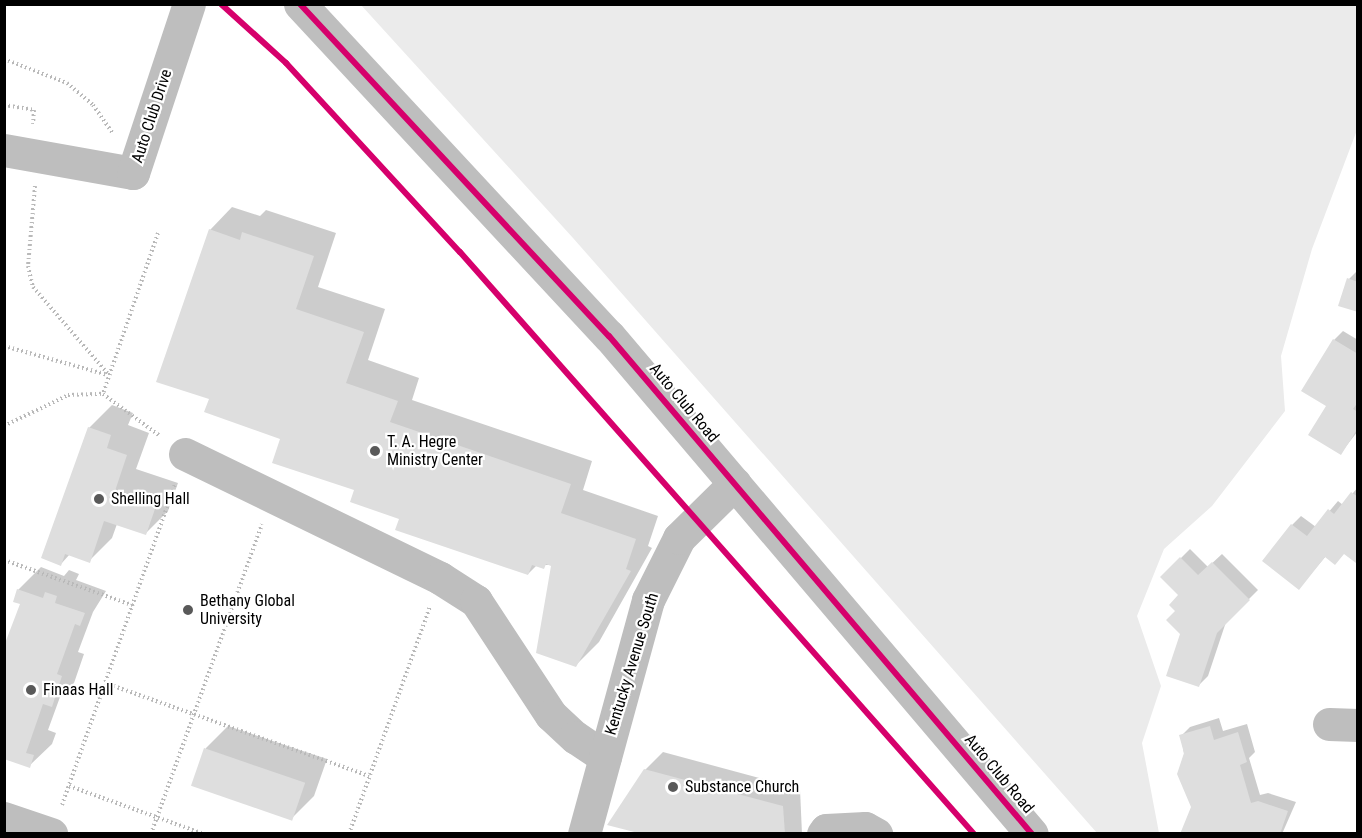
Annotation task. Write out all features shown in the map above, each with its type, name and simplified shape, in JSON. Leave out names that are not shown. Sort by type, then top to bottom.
[{"type":"street","name":"Auto Club Drive","points":[[4,150],[41,142],[133,173],[189,4]]},
{"type":"street","name":"Auto Club Road","points":[[300,4],[609,336],[1032,834]]},
{"type":"street","points":[[185,454],[440,578],[476,601],[551,715],[575,737],[605,757]]},
{"type":"street","name":"Kentucky Avenue South","points":[[584,834],[648,600],[679,538],[735,483]]},
{"type":"street","points":[[4,818],[55,824]]},
{"type":"street","points":[[823,834],[826,830],[865,828],[876,834]]},
{"type":"path","points":[[4,59],[68,82],[93,105],[113,134]]},
{"type":"path","points":[[4,105],[34,110],[33,125],[41,142],[28,266],[33,287],[109,375]]},
{"type":"path","points":[[105,136],[113,134],[118,127]]},
{"type":"path","points":[[103,394],[158,233]]},
{"type":"path","points":[[4,346],[109,375]]},
{"type":"path","points":[[4,426],[68,394],[103,394],[185,454],[55,824]]},
{"type":"path","points":[[151,834],[272,495]]},
{"type":"path","points":[[4,560],[132,605]]},
{"type":"path","points":[[349,834],[440,578]]},
{"type":"path","points":[[105,683],[369,776]]},
{"type":"path","points":[[69,786],[204,834]]},
{"type":"shaded area","points":[[361,5],[1357,5],[1357,130],[1312,249],[1281,356],[1285,411],[1212,506],[1164,549],[1137,616],[1161,686],[1142,743],[1159,833],[1097,833],[573,238]]},
{"type":"building","name":"T. A. Hegre Ministry Center","points":[[209,229],[240,240],[242,232],[314,256],[296,309],[364,332],[346,383],[398,401],[390,422],[571,484],[561,513],[636,539],[626,569],[631,571],[576,667],[536,653],[551,566],[546,564],[544,569],[532,565],[528,575],[395,530],[399,519],[350,502],[354,490],[272,463],[280,439],[204,412],[209,399],[156,382]]},
{"type":"building","points":[[1347,278],[1358,282],[1358,312],[1338,306]]},
{"type":"building","points":[[1333,339],[1358,354],[1358,402],[1353,409],[1358,412],[1358,428],[1341,455],[1308,435],[1326,406],[1301,391]]},
{"type":"building","name":"Shelling Hall","points":[[88,427],[111,435],[107,448],[127,455],[115,491],[156,506],[146,535],[104,521],[90,563],[65,554],[61,566],[41,558]]},
{"type":"building","points":[[1351,492],[1358,497],[1356,563],[1344,554],[1335,565],[1325,557],[1299,590],[1262,561],[1291,524],[1307,536],[1328,509],[1334,514]]},
{"type":"building","points":[[1180,557],[1198,575],[1212,562],[1250,600],[1217,633],[1199,687],[1166,676],[1180,634],[1166,620],[1175,611],[1169,605],[1178,595],[1160,577]]},
{"type":"building","name":"Finaas Hall","points":[[17,589],[43,598],[45,592],[57,596],[55,603],[85,613],[80,626],[75,624],[57,674],[62,676],[52,707],[43,704],[26,753],[34,755],[30,768],[4,759],[4,646],[20,604],[13,602]]},
{"type":"building","points":[[1210,726],[1214,740],[1238,732],[1247,762],[1240,765],[1251,803],[1258,801],[1288,811],[1280,834],[1180,834],[1191,807],[1177,774],[1184,753],[1179,735]]},
{"type":"building","points":[[204,748],[305,783],[292,821],[191,786]]},
{"type":"building","name":"Substance Church","points":[[644,769],[783,806],[785,834],[642,834],[607,825]]},
{"type":"cycle path","points":[[221,4],[286,63],[460,252],[974,834]]},
{"type":"cycle path","points":[[300,4],[609,336],[1032,834]]},
{"type":"place","name":"T. A. Hegre Ministry Center","points":[[375,451]]},
{"type":"place","name":"Shelling Hall","points":[[99,499]]},
{"type":"place","name":"Bethany Global University","points":[[188,610]]},
{"type":"place","name":"Finaas Hall","points":[[31,690]]},
{"type":"place","name":"Substance Church","points":[[673,787]]}]
